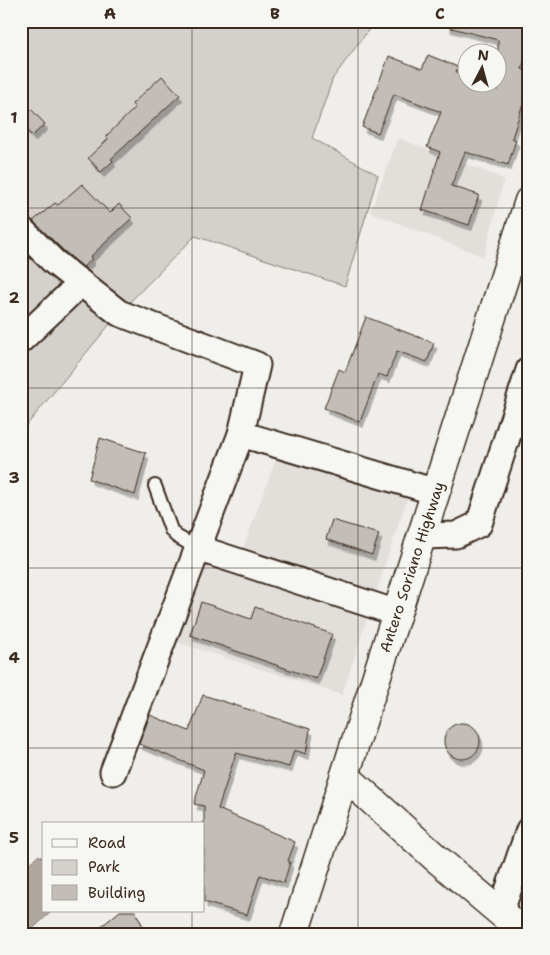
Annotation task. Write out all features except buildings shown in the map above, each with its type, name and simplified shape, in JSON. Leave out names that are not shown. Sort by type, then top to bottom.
[{"type":"main road","name":"Antero Soriano Highway","points":[[295,930],[436,492],[522,242],[529,201]]},
{"type":"main road","points":[[345,776],[437,859],[526,934]]},
{"type":"street","points":[[21,229],[54,262],[119,313],[256,365],[241,434],[113,772]]},
{"type":"street","points":[[21,340],[81,283]]},
{"type":"street","points":[[422,536],[456,535],[479,524],[529,370]]},
{"type":"street","points":[[241,434],[436,492]]},
{"type":"street","points":[[197,548],[397,613]]},
{"type":"street","points":[[501,911],[520,884],[529,830]]},
{"type":"lane","points":[[155,486],[170,530],[176,536],[197,548]]},
{"type":"shaded area","points":[[398,138],[504,179],[484,257],[370,212]]},
{"type":"shaded area","points":[[278,453],[403,489],[407,499],[376,592],[241,554]]},
{"type":"shaded area","points":[[203,559],[369,612],[342,695],[173,641]]},
{"type":"shaded area","points":[[39,855],[42,858],[42,912],[51,912],[27,934],[21,934],[21,871]]},
{"type":"green space","points":[[21,21],[375,21],[333,78],[312,138],[378,175],[345,286],[195,236],[119,313],[21,432]]}]
